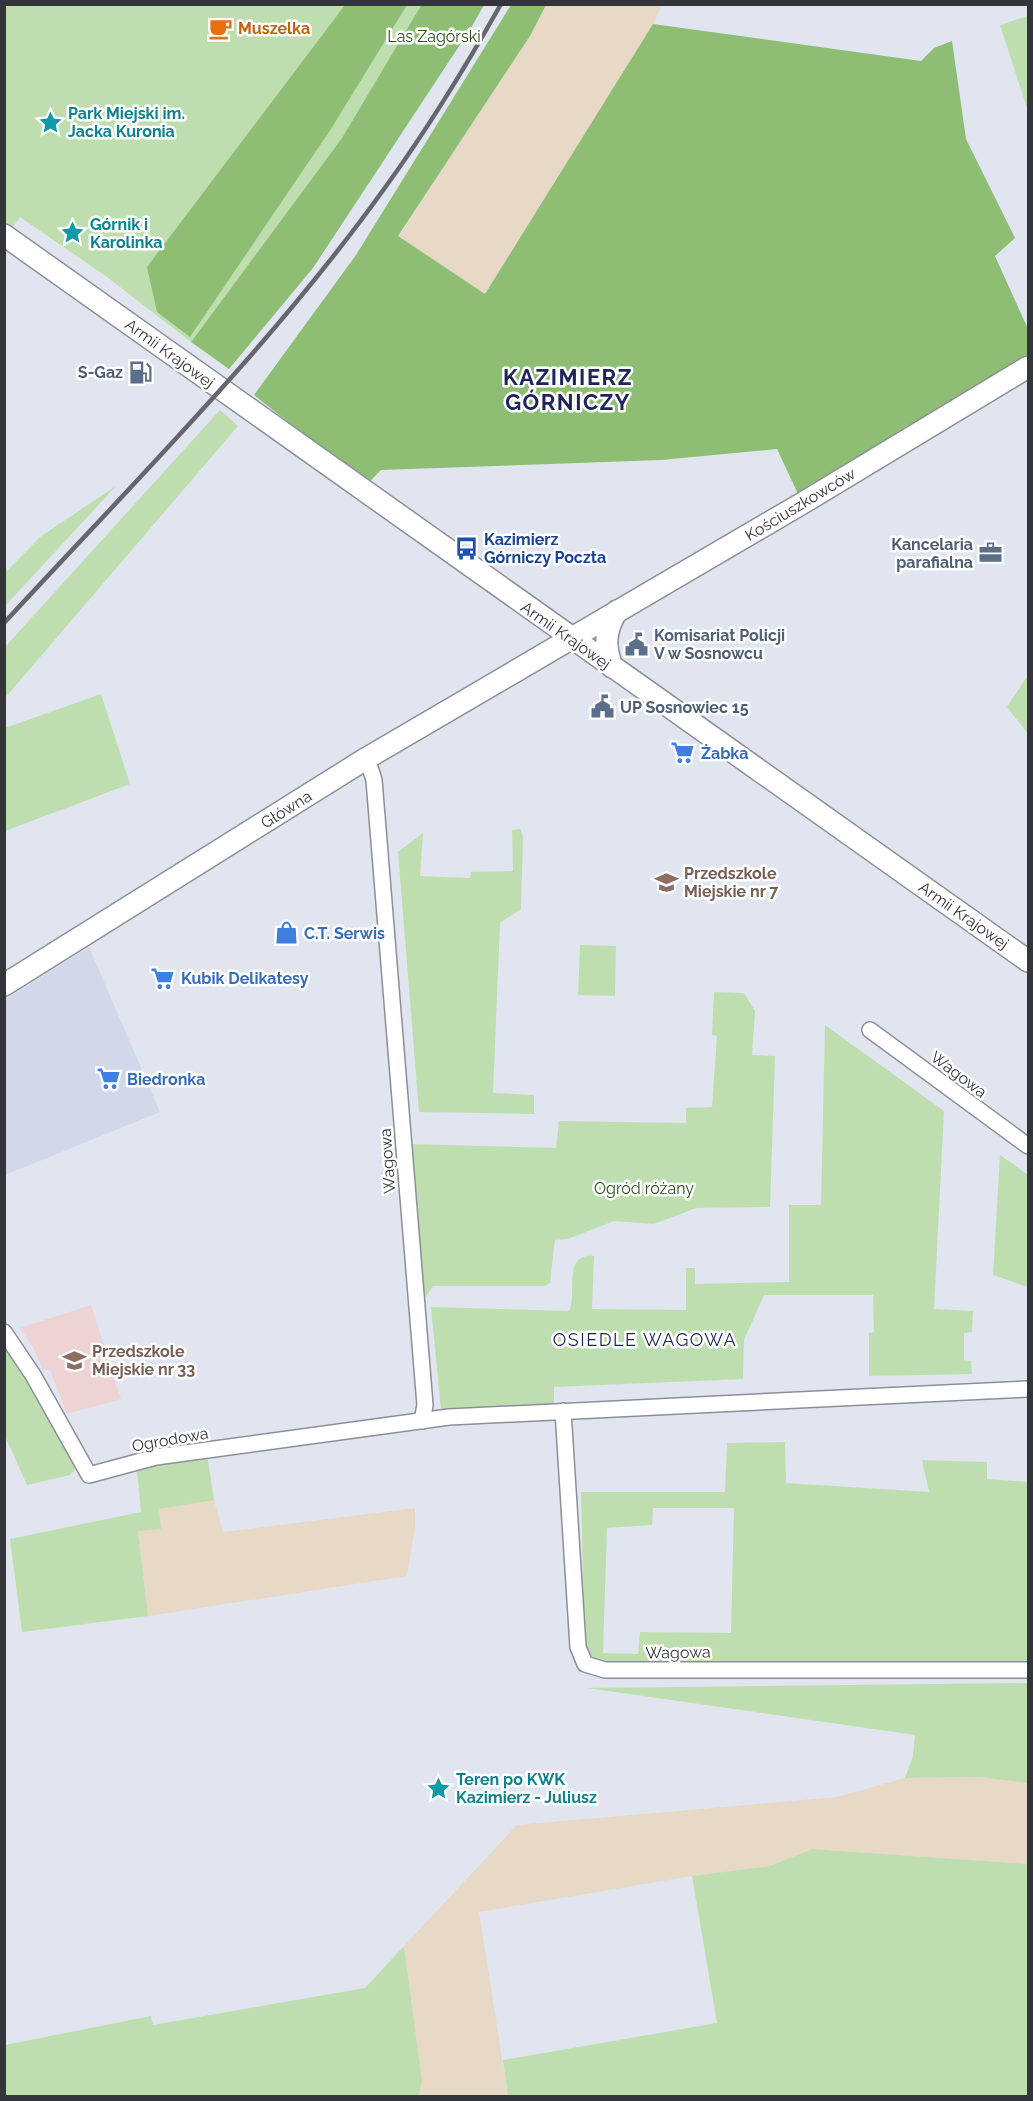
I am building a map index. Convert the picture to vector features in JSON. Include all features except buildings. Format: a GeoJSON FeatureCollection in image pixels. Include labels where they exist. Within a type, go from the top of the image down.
{"type":"FeatureCollection","features":[{"type":"Feature","properties":{"kind":"street","name":"Armii Krajowej"},"geometry":{"type":"LineString","coordinates":[[4,235],[1029,961]]}},
{"type":"Feature","properties":{"kind":"street","name":"Kościuszkowców"},"geometry":{"type":"LineString","coordinates":[[571,638],[801,504],[1029,367]]}},
{"type":"Feature","properties":{"kind":"street"},"geometry":{"type":"LineString","coordinates":[[612,667],[606,642],[610,622],[617,611]]}},
{"type":"Feature","properties":{"kind":"street","name":"Główna"},"geometry":{"type":"LineString","coordinates":[[4,985],[367,758],[571,638]]}},
{"type":"Feature","properties":{"kind":"street","name":"Wagowa"},"geometry":{"type":"LineString","coordinates":[[367,758],[374,780],[402,1116],[425,1405],[422,1421]]}},
{"type":"Feature","properties":{"kind":"street","name":"Wagowa"},"geometry":{"type":"LineString","coordinates":[[870,1030],[1029,1146]]}},
{"type":"Feature","properties":{"kind":"street","name":"Ogrodowa"},"geometry":{"type":"LineString","coordinates":[[4,1332],[33,1375],[90,1475],[156,1457],[422,1421]]}},
{"type":"Feature","properties":{"kind":"street"},"geometry":{"type":"LineString","coordinates":[[422,1421],[563,1411],[1029,1389]]}},
{"type":"Feature","properties":{"kind":"street","name":"Wagowa"},"geometry":{"type":"LineString","coordinates":[[563,1411],[578,1647],[585,1664],[594,1668],[615,1670],[1029,1670]]}},
{"type":"Feature","properties":{"kind":"shaded area"},"geometry":{"type":"Polygon","coordinates":[[[658,4],[661,8],[653,24],[485,294],[398,237],[530,36],[546,5],[658,4]]]}},
{"type":"Feature","properties":{"kind":"shaded area"},"geometry":{"type":"Polygon","coordinates":[[[89,947],[160,1112],[5,1175],[5,1000],[89,947]]]}},
{"type":"Feature","properties":{"kind":"shaded area","name":"Przedszkole Miejskie nr 33"},"geometry":{"type":"Polygon","coordinates":[[[91,1305],[121,1399],[67,1414],[50,1370],[43,1370],[34,1349],[20,1328],[91,1305]]]}},
{"type":"Feature","properties":{"kind":"shaded area"},"geometry":{"type":"Polygon","coordinates":[[[214,1500],[223,1532],[415,1508],[415,1527],[407,1576],[148,1616],[138,1530],[161,1529],[158,1509],[214,1500]]]}},
{"type":"Feature","properties":{"kind":"shaded area"},"geometry":{"type":"Polygon","coordinates":[[[981,1777],[1028,1782],[1028,1864],[812,1849],[770,1866],[692,1876],[479,1912],[508,2096],[419,2096],[422,2081],[404,1946],[517,1825],[837,1797],[905,1778],[981,1777]]]}},
{"type":"Feature","properties":{"kind":"green space","name":"Las Zagórski"},"geometry":{"type":"Polygon","coordinates":[[[422,4],[484,5],[313,268],[229,369],[191,342],[342,138],[422,4]]]}},
{"type":"Feature","properties":{"kind":"green space"},"geometry":{"type":"Polygon","coordinates":[[[4,5],[422,5],[342,138],[191,342],[107,277],[20,217],[13,227],[5,221],[4,5]]]}},
{"type":"Feature","properties":{"kind":"green space"},"geometry":{"type":"Polygon","coordinates":[[[345,5],[407,5],[331,129],[190,337],[157,312],[147,267],[345,5]]]}},
{"type":"Feature","properties":{"kind":"green space"},"geometry":{"type":"Polygon","coordinates":[[[511,5],[546,5],[530,36],[398,236],[485,294],[653,24],[921,61],[934,48],[952,41],[966,139],[1015,238],[995,256],[1028,329],[1028,363],[907,426],[799,496],[777,449],[661,460],[381,470],[367,484],[254,395],[356,255],[511,5]]]}},
{"type":"Feature","properties":{"kind":"green space"},"geometry":{"type":"Polygon","coordinates":[[[1028,16],[1028,111],[1000,25],[1028,16]]]}},
{"type":"Feature","properties":{"kind":"green space"},"geometry":{"type":"Polygon","coordinates":[[[220,410],[238,426],[5,698],[5,647],[220,410]]]}},
{"type":"Feature","properties":{"kind":"green space"},"geometry":{"type":"Polygon","coordinates":[[[116,486],[5,606],[5,573],[40,537],[116,486]]]}},
{"type":"Feature","properties":{"kind":"green space"},"geometry":{"type":"Polygon","coordinates":[[[1028,675],[1028,734],[1007,707],[1028,675]]]}},
{"type":"Feature","properties":{"kind":"green space"},"geometry":{"type":"Polygon","coordinates":[[[101,694],[130,784],[5,831],[5,728],[101,694]]]}},
{"type":"Feature","properties":{"kind":"green space"},"geometry":{"type":"Polygon","coordinates":[[[520,829],[523,837],[521,909],[500,923],[493,1093],[534,1095],[534,1114],[419,1112],[398,852],[423,833],[420,876],[470,878],[471,872],[513,871],[512,830],[520,829]]]}},
{"type":"Feature","properties":{"kind":"green space"},"geometry":{"type":"Polygon","coordinates":[[[580,945],[616,946],[615,996],[578,995],[580,945]]]}},
{"type":"Feature","properties":{"kind":"green space","name":"Ogród różany"},"geometry":{"type":"Polygon","coordinates":[[[714,992],[744,993],[755,1011],[752,1055],[775,1056],[770,1207],[696,1208],[654,1224],[614,1221],[568,1239],[555,1240],[550,1283],[545,1286],[433,1286],[425,1298],[411,1144],[556,1148],[559,1121],[686,1123],[686,1108],[712,1107],[717,1036],[712,1035],[714,992]]]}},
{"type":"Feature","properties":{"kind":"green space"},"geometry":{"type":"Polygon","coordinates":[[[825,1025],[944,1111],[934,1309],[973,1311],[972,1332],[964,1333],[964,1360],[971,1361],[972,1374],[869,1376],[869,1333],[874,1332],[873,1295],[764,1295],[744,1340],[743,1379],[554,1387],[554,1407],[441,1410],[431,1307],[569,1311],[572,1276],[577,1261],[584,1257],[594,1256],[592,1309],[686,1310],[686,1268],[695,1268],[695,1284],[789,1282],[789,1205],[821,1205],[825,1025]]]}},
{"type":"Feature","properties":{"kind":"green space"},"geometry":{"type":"Polygon","coordinates":[[[1000,1155],[1028,1175],[1028,1287],[993,1275],[1000,1155]]]}},
{"type":"Feature","properties":{"kind":"green space"},"geometry":{"type":"Polygon","coordinates":[[[4,1345],[28,1380],[78,1467],[70,1475],[27,1485],[5,1436],[4,1345]]]}},
{"type":"Feature","properties":{"kind":"green space"},"geometry":{"type":"Polygon","coordinates":[[[785,1442],[786,1483],[929,1492],[922,1460],[987,1462],[987,1479],[1028,1482],[1028,1664],[585,1662],[581,1492],[725,1492],[727,1443],[785,1442]],[[653,1508],[652,1525],[607,1528],[603,1653],[638,1654],[640,1632],[731,1633],[734,1508],[653,1508]]]}},
{"type":"Feature","properties":{"kind":"green space"},"geometry":{"type":"Polygon","coordinates":[[[207,1454],[214,1500],[159,1509],[161,1529],[138,1531],[148,1616],[22,1632],[10,1539],[141,1512],[137,1470],[207,1454]]]}},
{"type":"Feature","properties":{"kind":"green space"},"geometry":{"type":"Polygon","coordinates":[[[1028,1683],[1028,1783],[981,1777],[905,1778],[913,1756],[915,1735],[587,1688],[1028,1683]]]}},
{"type":"Feature","properties":{"kind":"green space"},"geometry":{"type":"Polygon","coordinates":[[[812,1849],[1028,1864],[1028,2096],[508,2096],[503,2060],[717,2023],[692,1876],[770,1866],[812,1849]]]}},
{"type":"Feature","properties":{"kind":"green space"},"geometry":{"type":"Polygon","coordinates":[[[404,1946],[422,2081],[419,2096],[5,2096],[5,2045],[151,2016],[153,2025],[365,1988],[404,1946]]]}},
{"type":"Feature","properties":{"kind":"railway"},"geometry":{"type":"LineString","coordinates":[[4,623],[201,412],[296,303],[341,247],[400,167],[501,4]]}},
{"type":"Feature","properties":{"kind":"place","name":"Muszelka"},"geometry":{"type":"Point","coordinates":[220,28]}},
{"type":"Feature","properties":{"kind":"place","name":"Park Miejski im. Jacka Kuronia"},"geometry":{"type":"Point","coordinates":[50,122]}},
{"type":"Feature","properties":{"kind":"place","name":"Górnik i Karolinka"},"geometry":{"type":"Point","coordinates":[72,233]}},
{"type":"Feature","properties":{"kind":"place","name":"S-Gaz"},"geometry":{"type":"Point","coordinates":[141,372]}},
{"type":"Feature","properties":{"kind":"place","name":"Kazimierz Górniczy Poczta"},"geometry":{"type":"Point","coordinates":[466,548]}},
{"type":"Feature","properties":{"kind":"place","name":"Kancelaria parafialna"},"geometry":{"type":"Point","coordinates":[991,553]}},
{"type":"Feature","properties":{"kind":"place","name":"Komisariat Policji V w Sosnowcu"},"geometry":{"type":"Point","coordinates":[636,644]}},
{"type":"Feature","properties":{"kind":"place","name":"UP Sosnowiec 15"},"geometry":{"type":"Point","coordinates":[602,707]}},
{"type":"Feature","properties":{"kind":"place","name":"Żabka"},"geometry":{"type":"Point","coordinates":[683,753]}},
{"type":"Feature","properties":{"kind":"place","name":"Przedszkole Miejskie nr 7"},"geometry":{"type":"Point","coordinates":[666,882]}},
{"type":"Feature","properties":{"kind":"place","name":"C.T. Serwis"},"geometry":{"type":"Point","coordinates":[286,933]}},
{"type":"Feature","properties":{"kind":"place","name":"Kubik Delikatesy"},"geometry":{"type":"Point","coordinates":[163,978]}},
{"type":"Feature","properties":{"kind":"place","name":"Biedronka"},"geometry":{"type":"Point","coordinates":[109,1079]}},
{"type":"Feature","properties":{"kind":"place","name":"Przedszkole Miejskie nr 33"},"geometry":{"type":"Point","coordinates":[74,1360]}},
{"type":"Feature","properties":{"kind":"place","name":"Teren po KWK Kazimierz - Juliusz"},"geometry":{"type":"Point","coordinates":[438,1788]}},
{"type":"Feature","properties":{"kind":"district","name":"KAZIMIERZ GÓRNICZY"},"geometry":{"type":"Point","coordinates":[568,390]}},
{"type":"Feature","properties":{"kind":"district","name":"OSIEDLE WAGOWA"},"geometry":{"type":"Point","coordinates":[645,1340]}}]}
